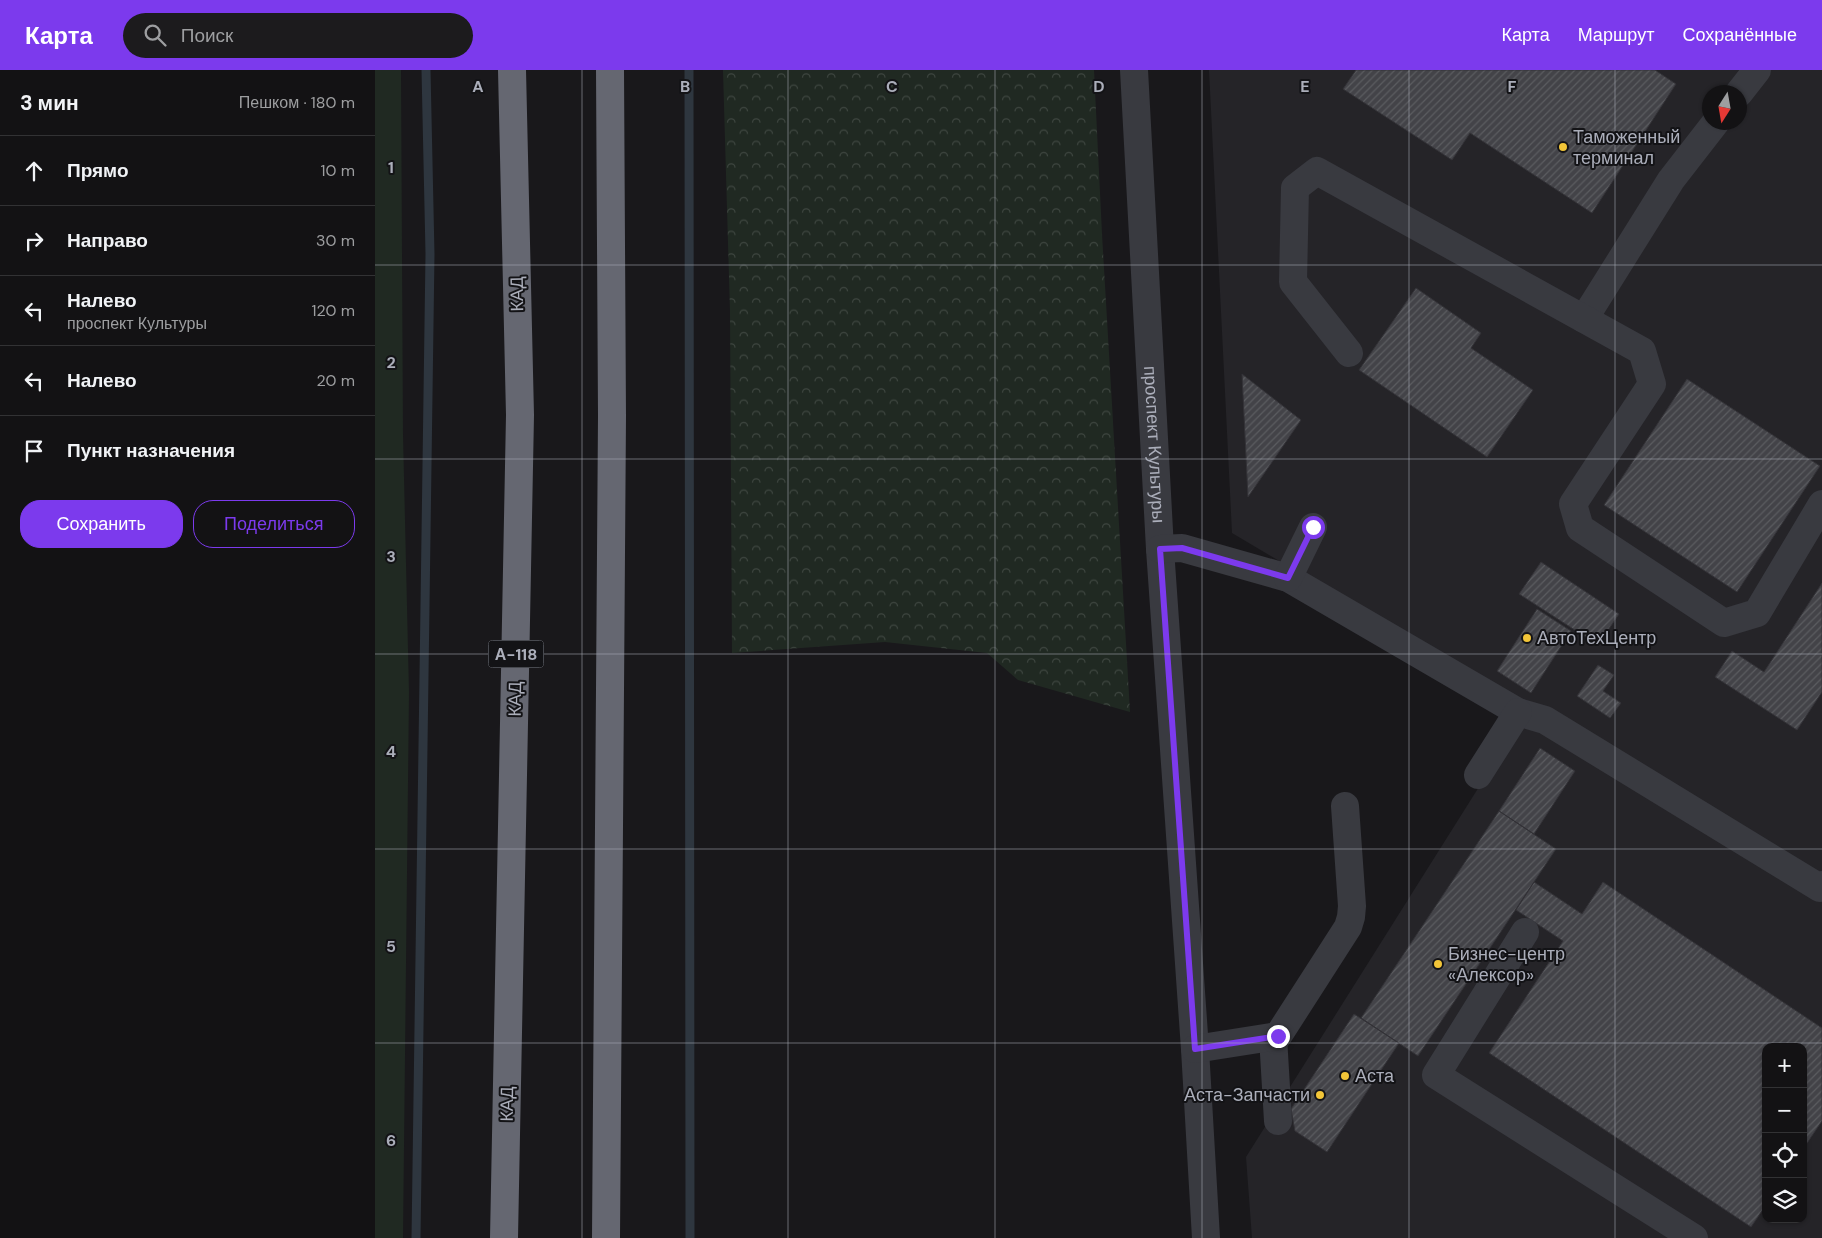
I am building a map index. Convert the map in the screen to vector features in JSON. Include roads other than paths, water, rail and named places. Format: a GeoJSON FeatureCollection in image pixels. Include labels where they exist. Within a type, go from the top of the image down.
{"type":"FeatureCollection","features":[{"type":"Feature","properties":{"kind":"highway","name":"КАД"},"geometry":{"type":"LineString","coordinates":[[504,1238],[520,415],[512,70]]}},
{"type":"Feature","properties":{"kind":"highway"},"geometry":{"type":"LineString","coordinates":[[606,1238],[612,426],[610,70]]}},
{"type":"Feature","properties":{"kind":"street","name":"проспект Культуры"},"geometry":{"type":"LineString","coordinates":[[1134,70],[1160,549],[1195,1049],[1206,1238]]}},
{"type":"Feature","properties":{"kind":"street"},"geometry":{"type":"LineString","coordinates":[[1745,85],[1757,70]]}},
{"type":"Feature","properties":{"kind":"street"},"geometry":{"type":"LineString","coordinates":[[1584,320],[1671,180],[1710,130]]}},
{"type":"Feature","properties":{"kind":"street"},"geometry":{"type":"LineString","coordinates":[[1349,353],[1293,282],[1295,188],[1317,171],[1642,352],[1652,384],[1573,504],[1580,528],[1724,623],[1757,613],[1822,504]]}},
{"type":"Feature","properties":{"kind":"street"},"geometry":{"type":"LineString","coordinates":[[1288,578],[1313,527]]}},
{"type":"Feature","properties":{"kind":"street"},"geometry":{"type":"LineString","coordinates":[[1160,549],[1182,548],[1288,578],[1518,712],[1545,720],[1821,888]]}},
{"type":"Feature","properties":{"kind":"street"},"geometry":{"type":"LineString","coordinates":[[1478,775],[1518,712]]}},
{"type":"Feature","properties":{"kind":"street"},"geometry":{"type":"LineString","coordinates":[[1195,1049],[1273,1037],[1281,1032],[1348,926],[1353,906],[1345,806]]}},
{"type":"Feature","properties":{"kind":"street"},"geometry":{"type":"LineString","coordinates":[[1525,932],[1437,1075],[1694,1238]]}},
{"type":"Feature","properties":{"kind":"street"},"geometry":{"type":"LineString","coordinates":[[1273,1037],[1278,1121]]}},
{"type":"Feature","properties":{"kind":"waterway"},"geometry":{"type":"LineString","coordinates":[[416,1238],[430,254],[426,70]]}},
{"type":"Feature","properties":{"kind":"waterway"},"geometry":{"type":"LineString","coordinates":[[689,70],[690,1238]]}},
{"type":"Feature","properties":{"kind":"place","name":"Таможенный терминал"},"geometry":{"type":"Point","coordinates":[1563,147]}},
{"type":"Feature","properties":{"kind":"place","name":"АвтоТехЦентр"},"geometry":{"type":"Point","coordinates":[1527,638]}},
{"type":"Feature","properties":{"kind":"place","name":"Бизнес-центр «Алексор»"},"geometry":{"type":"Point","coordinates":[1438,964]}},
{"type":"Feature","properties":{"kind":"place","name":"Аста"},"geometry":{"type":"Point","coordinates":[1345,1076]}},
{"type":"Feature","properties":{"kind":"place","name":"Аста-Запчасти"},"geometry":{"type":"Point","coordinates":[1320,1095]}}]}
